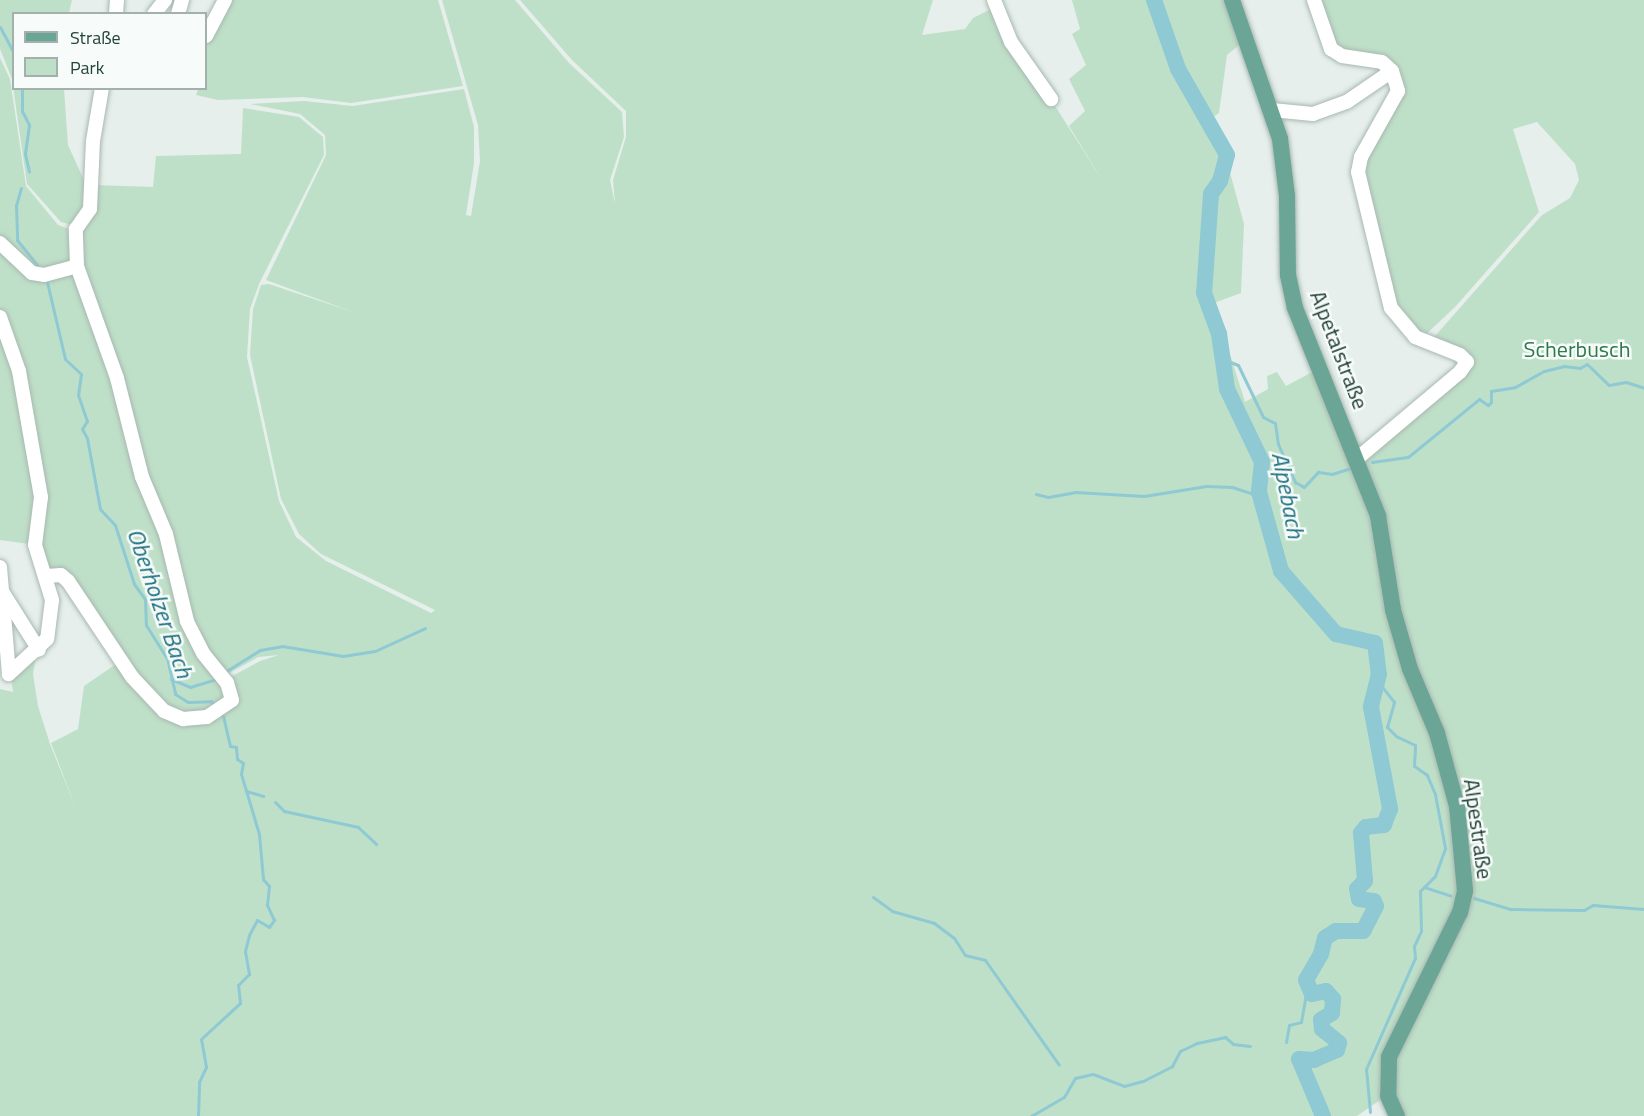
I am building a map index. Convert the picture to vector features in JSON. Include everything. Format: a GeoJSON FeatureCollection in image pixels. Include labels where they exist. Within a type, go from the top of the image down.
{"type":"FeatureCollection","features":[{"type":"Feature","properties":{"kind":"main road","name":"Alpetalstraße"},"geometry":{"type":"LineString","coordinates":[[1232,0],[1272,110],[1284,168],[1288,275],[1295,308],[1358,458],[1382,532],[1393,610]]}},
{"type":"Feature","properties":{"kind":"main road","name":"Alpestraße"},"geometry":{"type":"LineString","coordinates":[[1393,610],[1410,669],[1437,733],[1457,806],[1466,884],[1460,912],[1389,1057],[1388,1096],[1397,1116]]}},
{"type":"Feature","properties":{"kind":"street"},"geometry":{"type":"LineString","coordinates":[[156,12],[165,0]]}},
{"type":"Feature","properties":{"kind":"street"},"geometry":{"type":"LineString","coordinates":[[207,34],[225,0]]}},
{"type":"Feature","properties":{"kind":"street"},"geometry":{"type":"LineString","coordinates":[[994,0],[1011,42],[1051,99]]}},
{"type":"Feature","properties":{"kind":"street"},"geometry":{"type":"LineString","coordinates":[[1314,0],[1331,49],[1342,56],[1382,62],[1392,71],[1398,91],[1361,158],[1358,172],[1391,308],[1403,327],[1434,347],[1460,355],[1467,362],[1460,372],[1431,392],[1358,458]]}},
{"type":"Feature","properties":{"kind":"street"},"geometry":{"type":"LineString","coordinates":[[1272,110],[1314,114],[1348,101],[1392,71]]}},
{"type":"Feature","properties":{"kind":"street"},"geometry":{"type":"LineString","coordinates":[[50,575],[68,581],[132,677],[164,711],[183,719],[207,717],[232,700],[227,683],[203,653],[187,621],[166,534],[142,477],[117,378],[77,266],[76,229],[90,209],[93,141],[102,90]]}},
{"type":"Feature","properties":{"kind":"street"},"geometry":{"type":"LineString","coordinates":[[0,243],[32,273],[44,275],[77,266]]}},
{"type":"Feature","properties":{"kind":"street"},"geometry":{"type":"LineString","coordinates":[[0,317],[20,371],[41,496],[35,544],[50,575],[52,620],[47,639],[39,650],[9,674],[3,634],[3,593],[0,567]]}},
{"type":"Feature","properties":{"kind":"street"},"geometry":{"type":"LineString","coordinates":[[3,593],[39,650]]}},
{"type":"Feature","properties":{"kind":"green space"},"geometry":{"type":"Polygon","coordinates":[[[0,0],[72,0],[69,12],[12,12],[12,79],[0,49],[0,0]]]}},
{"type":"Feature","properties":{"kind":"green space"},"geometry":{"type":"Polygon","coordinates":[[[230,0],[438,0],[463,86],[351,103],[303,97],[218,100],[196,95],[198,90],[207,90],[207,39],[230,0]]]}},
{"type":"Feature","properties":{"kind":"green space"},"geometry":{"type":"Polygon","coordinates":[[[442,0],[515,0],[569,63],[622,112],[624,137],[610,180],[615,204],[613,180],[626,137],[626,111],[572,60],[520,0],[933,0],[922,35],[965,29],[973,18],[993,8],[1104,183],[1069,126],[1085,111],[1069,79],[1086,65],[1072,34],[1080,29],[1072,0],[1227,0],[1244,41],[1227,55],[1219,113],[1209,120],[1225,154],[1244,224],[1241,293],[1214,303],[1245,402],[1268,389],[1267,376],[1277,372],[1286,386],[1316,370],[1356,462],[1454,808],[1458,909],[1392,1038],[1386,1096],[1357,1116],[0,1116],[0,689],[13,692],[11,677],[36,655],[33,674],[38,706],[50,744],[75,806],[51,743],[78,729],[84,686],[119,662],[183,721],[234,702],[227,679],[260,661],[279,655],[258,657],[226,675],[196,637],[88,290],[77,230],[94,185],[153,187],[156,156],[241,154],[243,108],[299,117],[323,137],[324,155],[259,284],[250,309],[247,357],[279,501],[296,537],[326,561],[431,613],[435,610],[321,554],[299,534],[281,499],[250,355],[253,309],[261,285],[269,284],[353,312],[266,280],[326,155],[325,135],[300,114],[250,104],[304,101],[353,106],[464,89],[474,127],[474,163],[466,215],[471,216],[480,161],[478,125],[442,0]]]}},
{"type":"Feature","properties":{"kind":"green space","name":"Scherbusch"},"geometry":{"type":"Polygon","coordinates":[[[1318,0],[1644,0],[1644,1116],[1401,1116],[1388,1075],[1471,883],[1413,669],[1375,491],[1364,459],[1462,372],[1460,352],[1433,341],[1435,336],[1542,215],[1570,198],[1579,180],[1575,164],[1537,122],[1513,129],[1539,212],[1455,307],[1422,338],[1394,307],[1359,173],[1393,113],[1395,70],[1336,50],[1318,0]]]}},
{"type":"Feature","properties":{"kind":"green space"},"geometry":{"type":"Polygon","coordinates":[[[0,58],[10,79],[26,186],[58,225],[74,231],[74,265],[32,270],[0,239],[0,58]]]}},
{"type":"Feature","properties":{"kind":"green space"},"geometry":{"type":"Polygon","coordinates":[[[14,90],[64,90],[68,145],[88,189],[87,209],[76,226],[61,222],[27,184],[14,90]]]}},
{"type":"Feature","properties":{"kind":"green space"},"geometry":{"type":"Polygon","coordinates":[[[0,247],[31,275],[74,272],[165,534],[180,601],[230,699],[207,714],[184,717],[165,708],[136,677],[62,572],[45,566],[37,545],[0,540],[0,247]]]}},
{"type":"Feature","properties":{"kind":"waterway","name":"Alpebach"},"geometry":{"type":"LineString","coordinates":[[1154,0],[1178,69],[1227,155],[1220,181],[1211,194],[1204,293],[1219,334],[1227,389],[1262,462],[1259,492],[1281,571],[1336,634],[1375,643],[1379,674],[1371,707],[1390,809],[1384,825],[1366,827],[1361,833],[1365,881],[1357,889],[1359,899],[1374,901],[1376,906],[1363,931],[1336,931],[1325,938],[1321,954],[1306,980],[1312,994],[1326,991],[1333,999],[1332,1013],[1321,1020],[1322,1029],[1339,1043],[1337,1050],[1314,1060],[1299,1059],[1323,1116]]}},
{"type":"Feature","properties":{"kind":"waterway","name":"Oberholzer Bach"},"geometry":{"type":"LineString","coordinates":[[0,27],[12,49]]}},
{"type":"Feature","properties":{"kind":"waterway","name":"Oberholzer Bach"},"geometry":{"type":"LineString","coordinates":[[22,90],[22,111],[29,125],[25,154],[29,172]]}},
{"type":"Feature","properties":{"kind":"waterway","name":"Oberholzer Bach"},"geometry":{"type":"LineString","coordinates":[[21,188],[16,205],[17,240],[37,265]]}},
{"type":"Feature","properties":{"kind":"waterway","name":"Oberholzer Bach"},"geometry":{"type":"LineString","coordinates":[[47,282],[65,359],[81,374],[78,395],[87,421],[82,429],[87,438],[100,509],[115,525],[134,584],[145,599],[146,625],[167,658],[175,694],[188,702],[211,701],[215,706]]}},
{"type":"Feature","properties":{"kind":"waterway"},"geometry":{"type":"LineString","coordinates":[[1223,359],[1238,365],[1263,417],[1275,423],[1278,444],[1295,482],[1304,487],[1318,472],[1332,474],[1353,467]]}},
{"type":"Feature","properties":{"kind":"waterway"},"geometry":{"type":"LineString","coordinates":[[1372,462],[1408,457],[1479,399],[1488,405],[1491,402],[1491,391],[1515,387],[1544,371],[1564,366],[1580,368],[1587,364],[1609,385],[1626,382],[1644,388]]}},
{"type":"Feature","properties":{"kind":"waterway"},"geometry":{"type":"LineString","coordinates":[[1036,494],[1048,497],[1075,492],[1144,496],[1206,486],[1232,487],[1254,494],[1259,492]]}},
{"type":"Feature","properties":{"kind":"waterway"},"geometry":{"type":"LineString","coordinates":[[228,670],[260,650],[282,646],[343,656],[375,651],[425,628]]}},
{"type":"Feature","properties":{"kind":"waterway"},"geometry":{"type":"LineString","coordinates":[[171,679],[190,687],[217,679]]}},
{"type":"Feature","properties":{"kind":"waterway"},"geometry":{"type":"LineString","coordinates":[[1370,1112],[1366,1069],[1415,958],[1414,946],[1421,931],[1420,891],[1435,876],[1445,848],[1435,794],[1427,775],[1414,766],[1415,745],[1396,736],[1387,727],[1394,702],[1377,680]]}},
{"type":"Feature","properties":{"kind":"waterway","name":"Oberholzer Bach"},"geometry":{"type":"LineString","coordinates":[[198,1116],[199,1082],[206,1067],[201,1039],[240,1003],[238,985],[249,974],[245,951],[249,935],[257,920],[269,927],[274,920],[267,905],[269,886],[263,879],[259,834],[241,774],[243,763],[237,759],[236,747],[230,746],[223,716]]}},
{"type":"Feature","properties":{"kind":"waterway"},"geometry":{"type":"LineString","coordinates":[[246,791],[263,796]]}},
{"type":"Feature","properties":{"kind":"waterway"},"geometry":{"type":"LineString","coordinates":[[275,802],[284,811],[358,827],[376,844]]}},
{"type":"Feature","properties":{"kind":"waterway"},"geometry":{"type":"LineString","coordinates":[[1424,887],[1451,896]]}},
{"type":"Feature","properties":{"kind":"waterway"},"geometry":{"type":"LineString","coordinates":[[873,897],[892,911],[934,923],[954,938],[965,955],[985,960],[1059,1065]]}},
{"type":"Feature","properties":{"kind":"waterway"},"geometry":{"type":"LineString","coordinates":[[1474,898],[1511,909],[1584,910],[1593,905],[1644,909]]}},
{"type":"Feature","properties":{"kind":"waterway"},"geometry":{"type":"LineString","coordinates":[[1286,1042],[1289,1025],[1301,1022],[1307,989]]}},
{"type":"Feature","properties":{"kind":"waterway"},"geometry":{"type":"LineString","coordinates":[[1031,1116],[1064,1097],[1075,1078],[1093,1074],[1124,1086],[1143,1081],[1172,1066],[1180,1051],[1197,1043],[1225,1037],[1233,1044],[1250,1046]]}}]}
